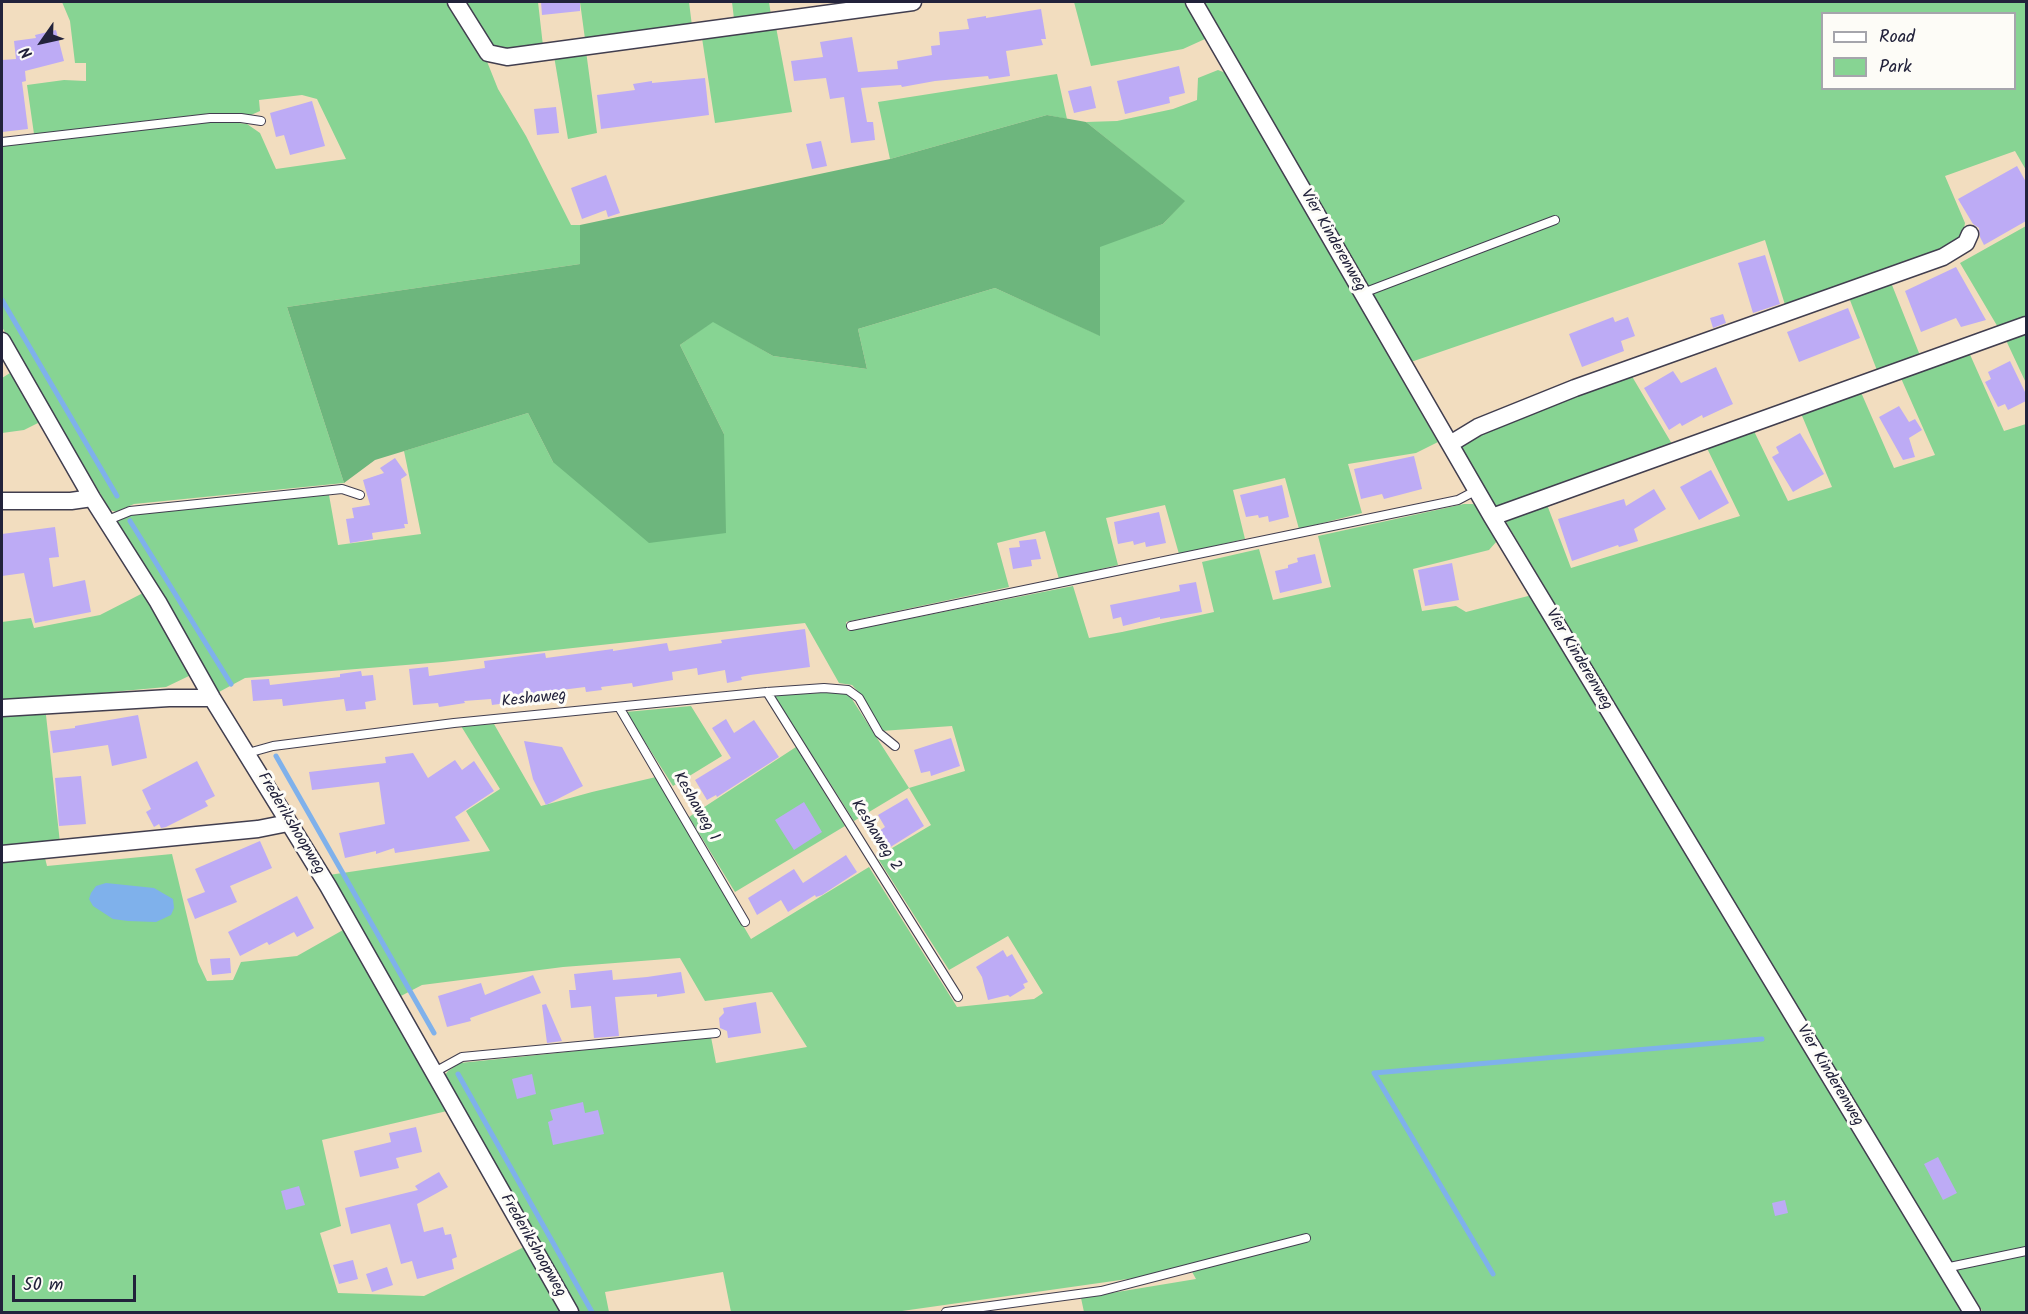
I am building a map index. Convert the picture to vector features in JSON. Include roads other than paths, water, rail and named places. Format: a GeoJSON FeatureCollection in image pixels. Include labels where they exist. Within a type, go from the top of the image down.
{"type":"FeatureCollection","features":[{"type":"Feature","properties":{"kind":"street"},"geometry":{"type":"LineString","coordinates":[[456,2],[488,53],[507,57],[913,2]]}},
{"type":"Feature","properties":{"kind":"street","name":"Vier Kinderenweg"},"geometry":{"type":"LineString","coordinates":[[1194,2],[1492,517],[1972,1312]]}},
{"type":"Feature","properties":{"kind":"street"},"geometry":{"type":"LineString","coordinates":[[1450,444],[1478,427],[1575,388],[1943,257],[1966,243],[1970,234]]}},
{"type":"Feature","properties":{"kind":"street"},"geometry":{"type":"LineString","coordinates":[[1492,517],[2026,325]]}},
{"type":"Feature","properties":{"kind":"street","name":"Frederikshoopweg"},"geometry":{"type":"LineString","coordinates":[[2,341],[92,498],[108,520],[288,823],[328,886],[570,1312]]}},
{"type":"Feature","properties":{"kind":"street"},"geometry":{"type":"LineString","coordinates":[[2,501],[71,501],[92,498]]}},
{"type":"Feature","properties":{"kind":"street"},"geometry":{"type":"LineString","coordinates":[[2,708],[169,698],[213,698]]}},
{"type":"Feature","properties":{"kind":"street"},"geometry":{"type":"LineString","coordinates":[[2,854],[258,830],[288,823]]}},
{"type":"Feature","properties":{"kind":"lane"},"geometry":{"type":"LineString","coordinates":[[2,142],[210,118],[241,118],[261,121]]}},
{"type":"Feature","properties":{"kind":"lane"},"geometry":{"type":"LineString","coordinates":[[1363,293],[1555,220]]}},
{"type":"Feature","properties":{"kind":"lane"},"geometry":{"type":"LineString","coordinates":[[108,520],[130,511],[342,489],[360,495]]}},
{"type":"Feature","properties":{"kind":"lane"},"geometry":{"type":"LineString","coordinates":[[851,626],[1458,500],[1477,490]]}},
{"type":"Feature","properties":{"kind":"lane","name":"Keshaweg"},"geometry":{"type":"LineString","coordinates":[[248,753],[273,747],[443,724],[824,688],[848,690],[859,698],[879,734],[895,746]]}},
{"type":"Feature","properties":{"kind":"lane","name":"Keshaweg 2"},"geometry":{"type":"LineString","coordinates":[[766,692],[958,997]]}},
{"type":"Feature","properties":{"kind":"lane","name":"Keshaweg 1"},"geometry":{"type":"LineString","coordinates":[[620,707],[745,922]]}},
{"type":"Feature","properties":{"kind":"lane"},"geometry":{"type":"LineString","coordinates":[[433,1073],[462,1057],[716,1033]]}},
{"type":"Feature","properties":{"kind":"lane"},"geometry":{"type":"LineString","coordinates":[[946,1312],[1101,1291],[1306,1239]]}},
{"type":"Feature","properties":{"kind":"lane"},"geometry":{"type":"LineString","coordinates":[[1945,1268],[2026,1251]]}},
{"type":"Feature","properties":{"kind":"water"},"geometry":{"type":"Polygon","coordinates":[[[106,883],[154,888],[173,899],[174,908],[171,915],[156,922],[113,919],[93,906],[89,899],[96,886],[106,883]]]}},
{"type":"Feature","properties":{"kind":"waterway"},"geometry":{"type":"LineString","coordinates":[[2,300],[117,496]]}},
{"type":"Feature","properties":{"kind":"waterway"},"geometry":{"type":"LineString","coordinates":[[130,521],[231,684]]}},
{"type":"Feature","properties":{"kind":"waterway"},"geometry":{"type":"LineString","coordinates":[[276,756],[434,1033]]}},
{"type":"Feature","properties":{"kind":"waterway"},"geometry":{"type":"LineString","coordinates":[[1493,1274],[1374,1073],[1762,1039]]}},
{"type":"Feature","properties":{"kind":"waterway"},"geometry":{"type":"LineString","coordinates":[[458,1074],[592,1312]]}}]}
